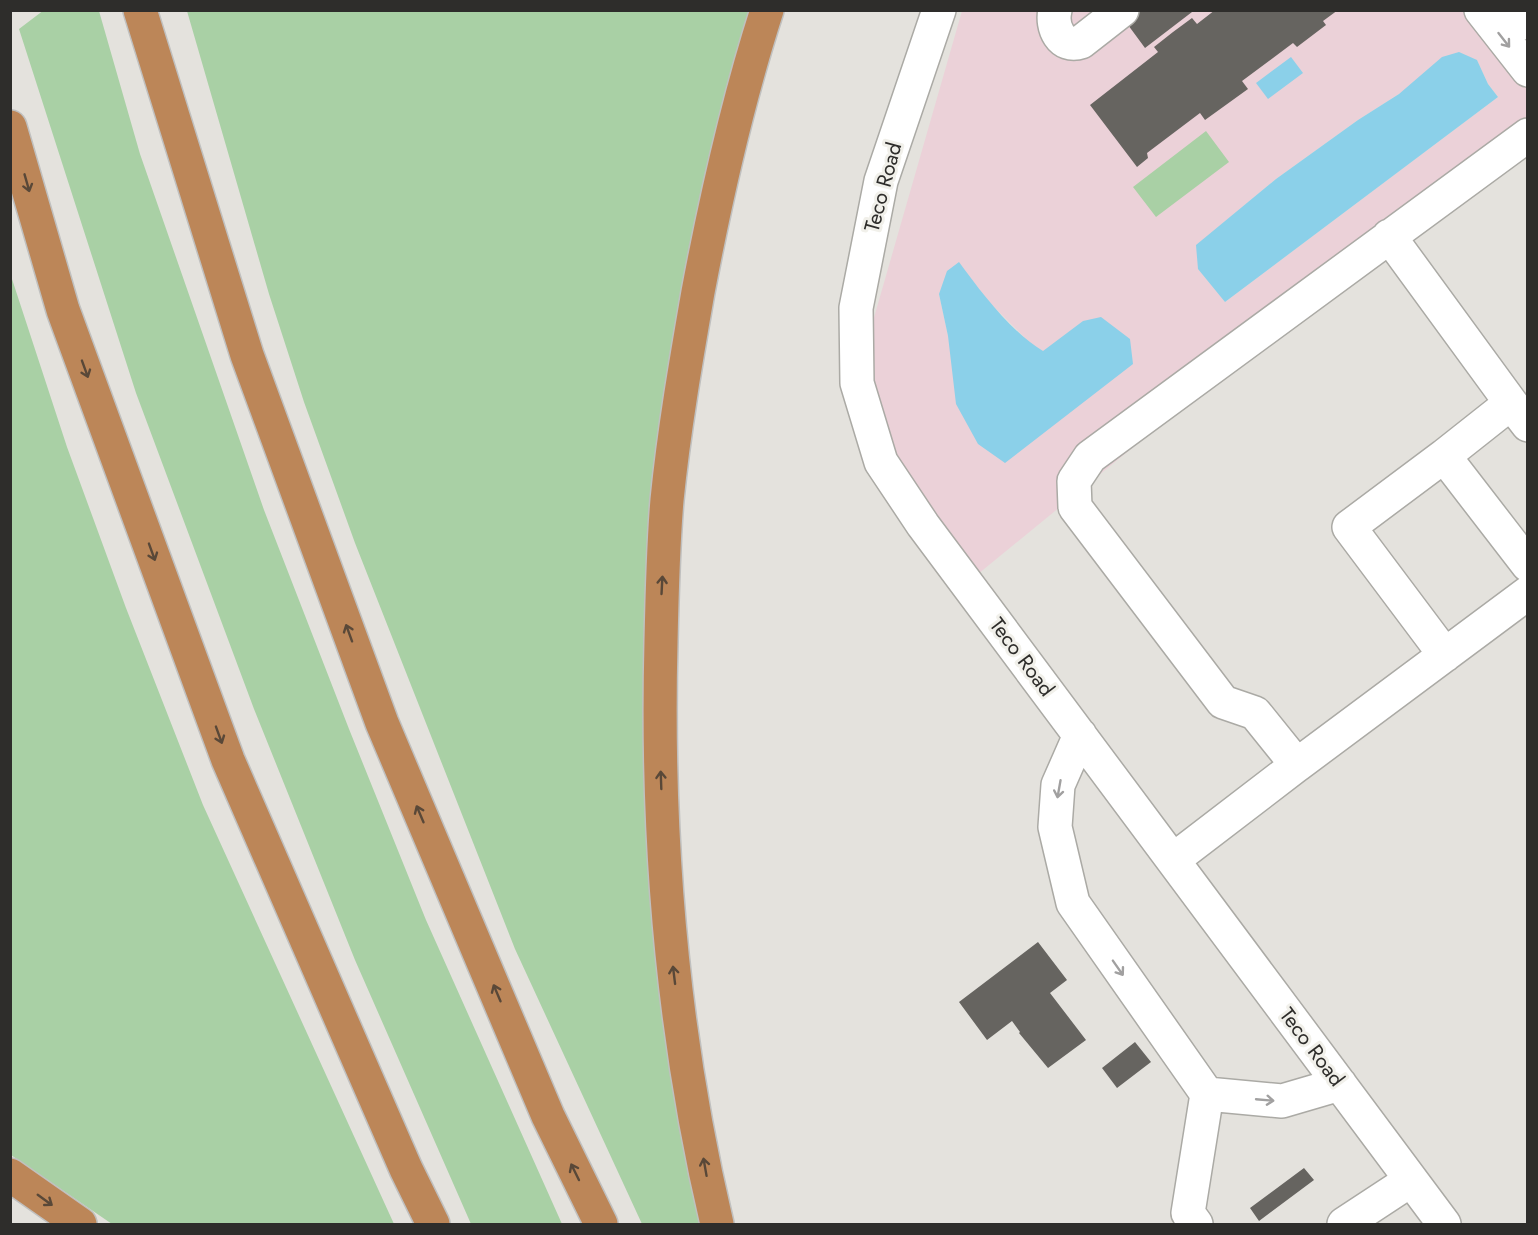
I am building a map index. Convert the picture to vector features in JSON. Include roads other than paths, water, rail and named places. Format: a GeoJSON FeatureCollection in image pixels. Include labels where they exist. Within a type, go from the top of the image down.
{"type":"FeatureCollection","features":[{"type":"Feature","properties":{"kind":"highway"},"geometry":{"type":"LineString","coordinates":[[140,10],[247,355],[381,723],[549,1116],[601,1224]]}},
{"type":"Feature","properties":{"kind":"highway"},"geometry":{"type":"LineString","coordinates":[[717,1224],[709,1191],[683,1039],[670,942],[659,721],[662,601],[667,502],[678,404],[720,176],[767,10]]}},
{"type":"Feature","properties":{"kind":"highway"},"geometry":{"type":"LineString","coordinates":[[10,127],[63,310],[228,760],[406,1169],[433,1224]]}},
{"type":"Feature","properties":{"kind":"highway"},"geometry":{"type":"LineString","coordinates":[[10,1175],[80,1224]]}},
{"type":"Feature","properties":{"kind":"street","name":"Teco Road"},"geometry":{"type":"LineString","coordinates":[[939,10],[881,181],[856,308],[857,383],[881,462],[923,525],[1444,1224]]}},
{"type":"Feature","properties":{"kind":"street"},"geometry":{"type":"LineString","coordinates":[[1055,10],[1053,21],[1055,29],[1068,43],[1074,44],[1081,42],[1122,10]]}},
{"type":"Feature","properties":{"kind":"street"},"geometry":{"type":"LineString","coordinates":[[1481,10],[1527,70]]}},
{"type":"Feature","properties":{"kind":"street"},"geometry":{"type":"LineString","coordinates":[[1518,10],[1527,23]]}},
{"type":"Feature","properties":{"kind":"street"},"geometry":{"type":"LineString","coordinates":[[1297,765],[1255,713],[1223,702],[1075,507],[1074,482],[1090,457],[1527,135]]}},
{"type":"Feature","properties":{"kind":"street"},"geometry":{"type":"LineString","coordinates":[[1389,237],[1519,414],[1444,456],[1349,527],[1445,654]]}},
{"type":"Feature","properties":{"kind":"street"},"geometry":{"type":"LineString","coordinates":[[1444,456],[1527,565]]}},
{"type":"Feature","properties":{"kind":"street"},"geometry":{"type":"LineString","coordinates":[[1173,860],[1527,593]]}},
{"type":"Feature","properties":{"kind":"street"},"geometry":{"type":"LineString","coordinates":[[1080,735],[1058,784],[1055,826],[1073,903],[1207,1094],[1188,1213],[1196,1224]]}},
{"type":"Feature","properties":{"kind":"street"},"geometry":{"type":"LineString","coordinates":[[1207,1094],[1282,1101],[1340,1084]]}},
{"type":"Feature","properties":{"kind":"street"},"geometry":{"type":"LineString","coordinates":[[1344,1224],[1411,1180]]}},
{"type":"Feature","properties":{"kind":"water"},"geometry":{"type":"Polygon","coordinates":[[[1459,52],[1477,60],[1488,84],[1498,97],[1225,302],[1198,269],[1196,245],[1276,179],[1358,120],[1399,94],[1442,57],[1459,52]]]}},
{"type":"Feature","properties":{"kind":"water"},"geometry":{"type":"Polygon","coordinates":[[[1291,57],[1303,73],[1268,99],[1256,83],[1291,57]]]}},
{"type":"Feature","properties":{"kind":"water"},"geometry":{"type":"Polygon","coordinates":[[[959,262],[1008,322],[1043,351],[1083,321],[1101,317],[1130,339],[1133,364],[1005,463],[978,444],[956,404],[948,336],[939,294],[947,271],[959,262]]]}}]}
